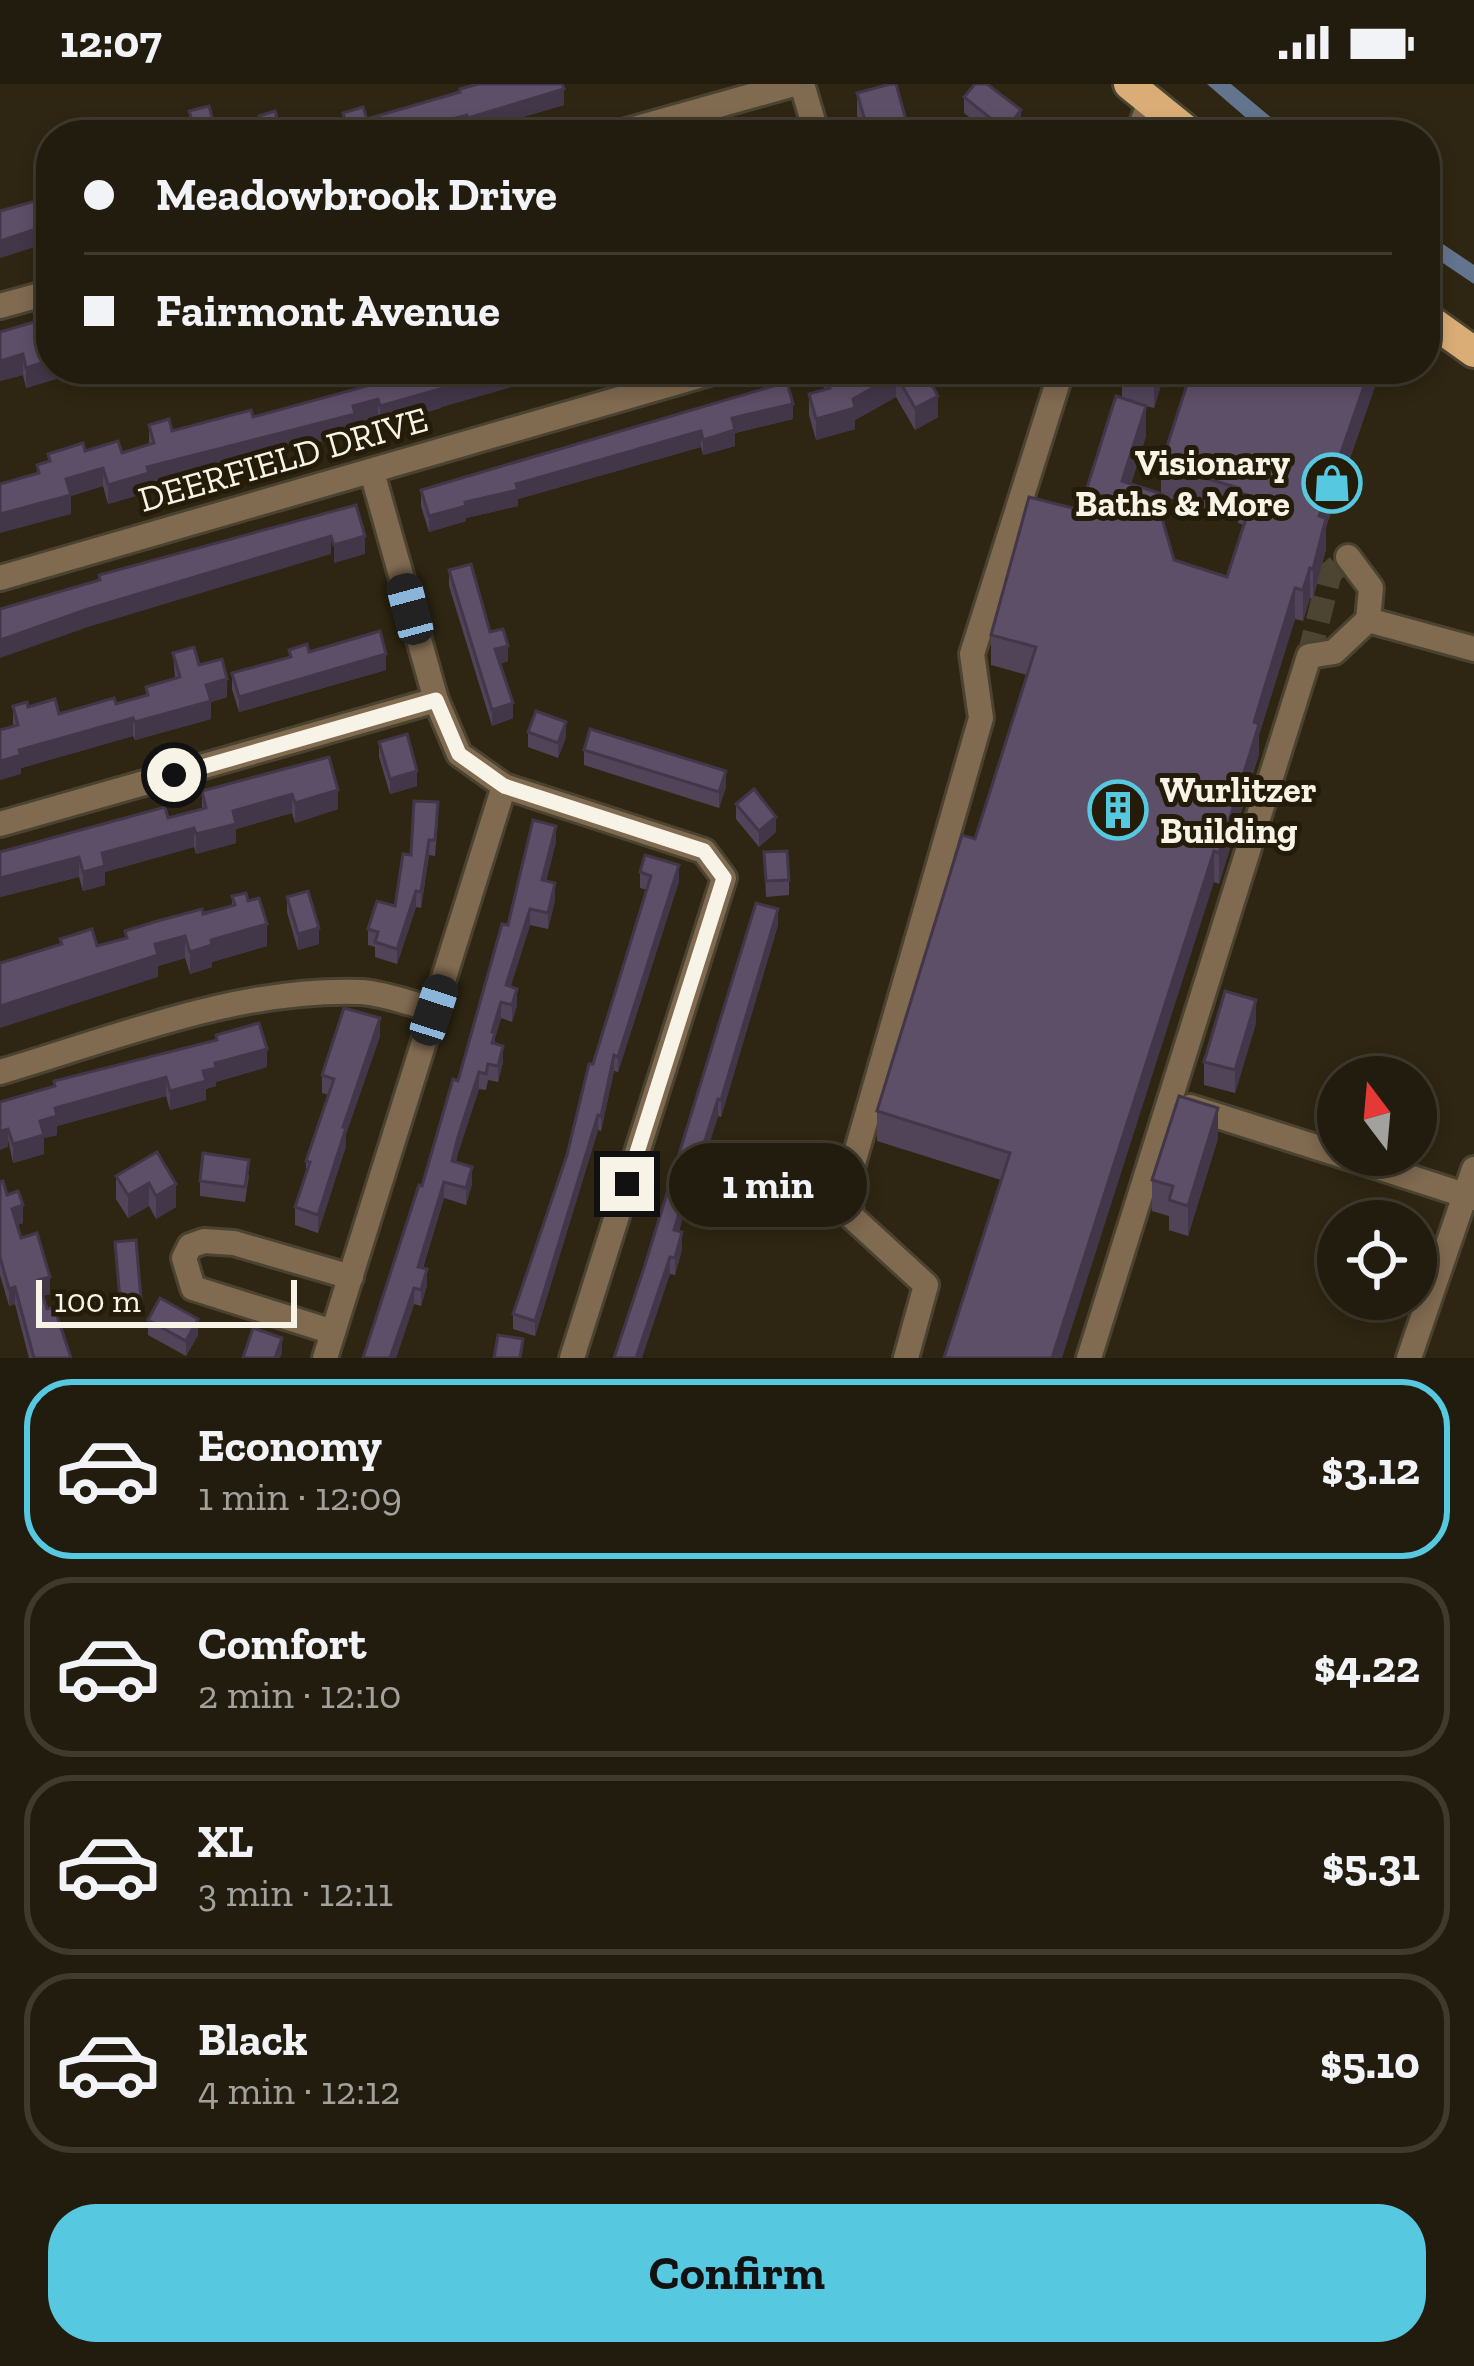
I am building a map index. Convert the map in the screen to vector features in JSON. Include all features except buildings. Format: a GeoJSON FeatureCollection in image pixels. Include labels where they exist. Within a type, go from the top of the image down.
{"type":"FeatureCollection","features":[{"type":"Feature","properties":{"kind":"main road"},"geometry":{"type":"LineString","coordinates":[[1139,92],[1174,120]]}},
{"type":"Feature","properties":{"kind":"main road"},"geometry":{"type":"LineString","coordinates":[[1440,328],[1474,352]]}},
{"type":"Feature","properties":{"kind":"street"},"geometry":{"type":"LineString","coordinates":[[667,120],[798,84],[811,120]]}},
{"type":"Feature","properties":{"kind":"street"},"geometry":{"type":"LineString","coordinates":[[0,306],[36,296]]}},
{"type":"Feature","properties":{"kind":"street","name":"DEERFIELD DRIVE"},"geometry":{"type":"LineString","coordinates":[[0,578],[672,384]]}},
{"type":"Feature","properties":{"kind":"street"},"geometry":{"type":"LineString","coordinates":[[907,1358],[926,1285],[852,1217],[846,1188],[981,718],[972,654],[1057,384]]}},
{"type":"Feature","properties":{"kind":"street"},"geometry":{"type":"LineString","coordinates":[[372,472],[436,700],[459,754],[504,786],[704,851],[724,878],[572,1358]]}},
{"type":"Feature","properties":{"kind":"street"},"geometry":{"type":"LineString","coordinates":[[1089,1358],[1309,656],[1334,652],[1368,620],[1371,588],[1348,557]]}},
{"type":"Feature","properties":{"kind":"street"},"geometry":{"type":"LineString","coordinates":[[1368,620],[1474,650]]}},
{"type":"Feature","properties":{"kind":"street"},"geometry":{"type":"LineString","coordinates":[[0,824],[436,700]]}},
{"type":"Feature","properties":{"kind":"street"},"geometry":{"type":"LineString","coordinates":[[325,1358],[504,786]]}},
{"type":"Feature","properties":{"kind":"street"},"geometry":{"type":"LineString","coordinates":[[0,1072],[202,1012],[281,995],[366,992],[434,1010]]}},
{"type":"Feature","properties":{"kind":"street"},"geometry":{"type":"LineString","coordinates":[[1171,1100],[1317,1148]]}},
{"type":"Feature","properties":{"kind":"street"},"geometry":{"type":"LineString","coordinates":[[1409,1358],[1474,1168]]}},
{"type":"Feature","properties":{"kind":"street"},"geometry":{"type":"LineString","coordinates":[[1405,1176],[1468,1196]]}},
{"type":"Feature","properties":{"kind":"street"},"geometry":{"type":"LineString","coordinates":[[333,1332],[194,1288],[184,1258],[190,1246],[218,1241],[351,1277]]}},
{"type":"Feature","properties":{"kind":"water"},"geometry":{"type":"Polygon","coordinates":[[[1207,84],[1231,84],[1274,120],[1249,120],[1207,84]]]}},
{"type":"Feature","properties":{"kind":"water"},"geometry":{"type":"Polygon","coordinates":[[[1440,242],[1474,265],[1474,284],[1440,261],[1440,242]]]}},
{"type":"Feature","properties":{"kind":"tunnel"},"geometry":{"type":"LineString","coordinates":[[1309,656],[1330,573],[1348,557]]}},
{"type":"Feature","properties":{"kind":"place","name":"Visionary Baths & More"},"geometry":{"type":"Point","coordinates":[1332,483]}},
{"type":"Feature","properties":{"kind":"place","name":"Wurlitzer Building"},"geometry":{"type":"Point","coordinates":[1118,810]}},
{"type":"Feature","properties":{"kind":"route"},"geometry":{"type":"LineString","coordinates":[[174,775],[436,700],[459,754],[504,786],[704,851],[724,878],[627,1184]]}}]}
